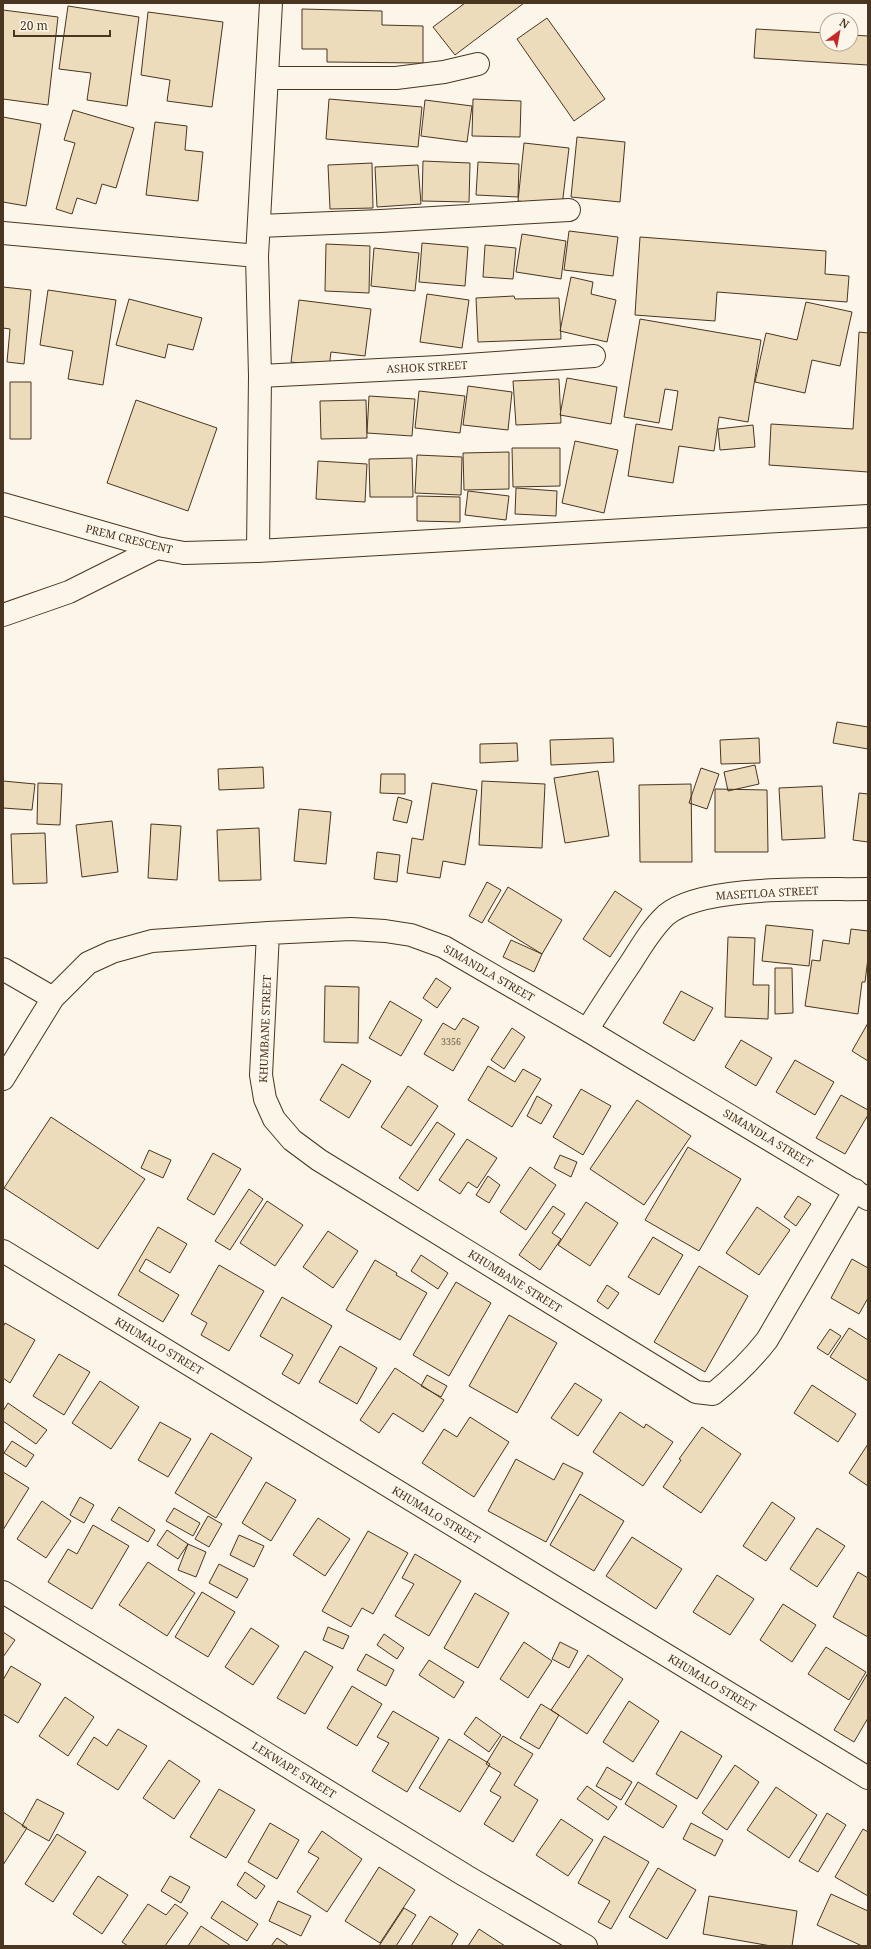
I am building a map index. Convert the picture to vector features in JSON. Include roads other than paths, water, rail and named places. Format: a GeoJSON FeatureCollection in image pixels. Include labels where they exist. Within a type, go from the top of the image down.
{"type":"FeatureCollection","features":[{"type":"Feature","properties":{"kind":"street"},"geometry":{"type":"LineString","coordinates":[[258,551],[260,376],[257,256],[271,3]]}},
{"type":"Feature","properties":{"kind":"street"},"geometry":{"type":"LineString","coordinates":[[267,78],[396,78],[444,72],[478,64]]}},
{"type":"Feature","properties":{"kind":"street"},"geometry":{"type":"LineString","coordinates":[[259,226],[381,221],[569,210]]}},
{"type":"Feature","properties":{"kind":"street"},"geometry":{"type":"LineString","coordinates":[[3,233],[257,256]]}},
{"type":"Feature","properties":{"kind":"street","name":"ASHOK STREET"},"geometry":{"type":"LineString","coordinates":[[260,376],[439,367],[594,356]]}},
{"type":"Feature","properties":{"kind":"street","name":"PREM CRESCENT"},"geometry":{"type":"LineString","coordinates":[[3,504],[157,548],[184,553],[258,551],[868,516]]}},
{"type":"Feature","properties":{"kind":"street"},"geometry":{"type":"LineString","coordinates":[[3,615],[69,592],[157,548]]}},
{"type":"Feature","properties":{"kind":"street","name":"MASETLOA STREET"},"geometry":{"type":"LineString","coordinates":[[587,1030],[650,932],[667,915],[686,905],[715,895],[770,891],[868,889]]}},
{"type":"Feature","properties":{"kind":"street","name":"SIMANDLA STREET"},"geometry":{"type":"LineString","coordinates":[[3,1079],[52,998],[88,963],[112,952],[152,941],[351,929],[385,931],[411,935],[444,946],[862,1194]]}},
{"type":"Feature","properties":{"kind":"street","name":"KHUMBANE STREET"},"geometry":{"type":"LineString","coordinates":[[268,933],[261,1075],[265,1099],[274,1119],[292,1140],[319,1160],[696,1392],[713,1394],[742,1370],[753,1358],[767,1340],[862,1194]]}},
{"type":"Feature","properties":{"kind":"street"},"geometry":{"type":"LineString","coordinates":[[3,969],[52,998]]}},
{"type":"Feature","properties":{"kind":"street","name":"KHUMALO STREET"},"geometry":{"type":"LineString","coordinates":[[3,1251],[868,1778]]}},
{"type":"Feature","properties":{"kind":"street","name":"LEKWAPE STREET"},"geometry":{"type":"LineString","coordinates":[[3,1592],[466,1876],[586,1946]]}}]}
